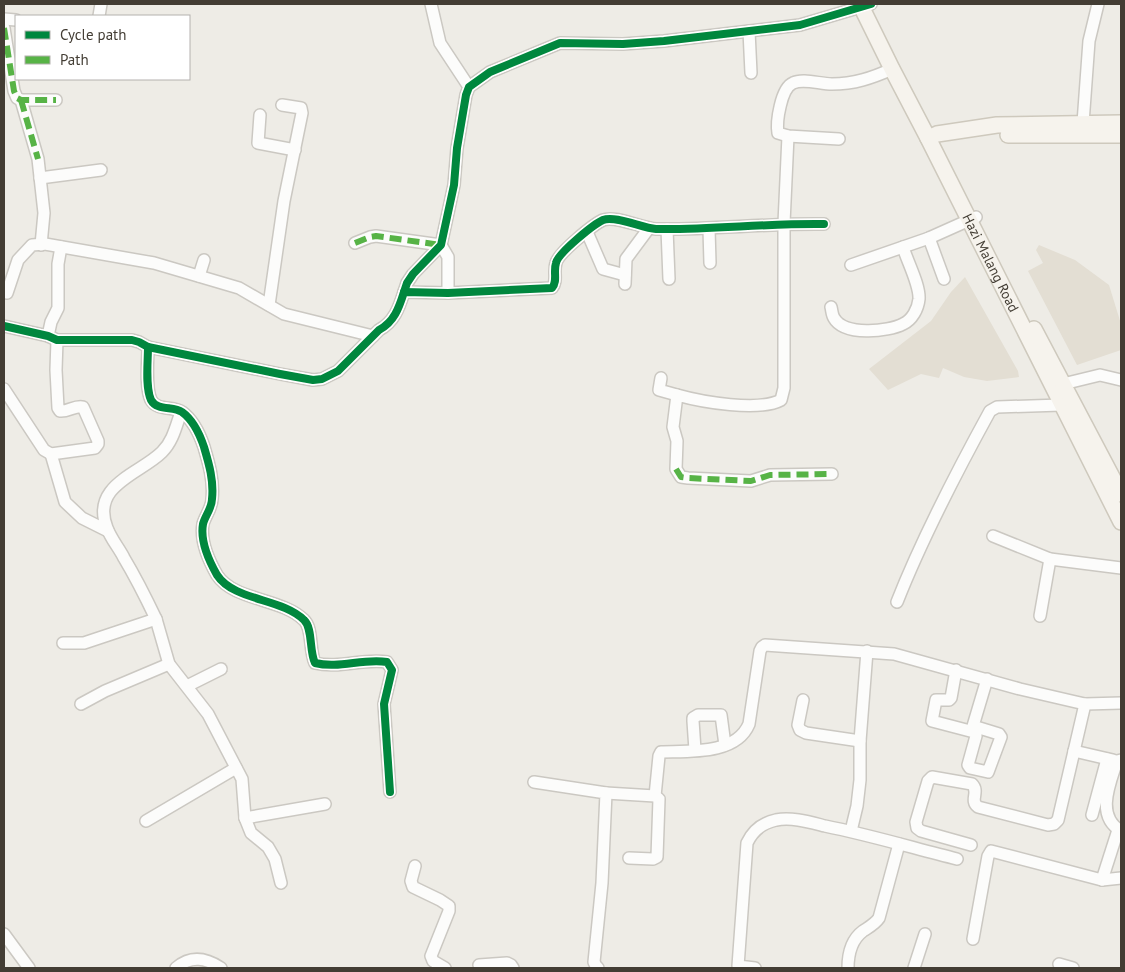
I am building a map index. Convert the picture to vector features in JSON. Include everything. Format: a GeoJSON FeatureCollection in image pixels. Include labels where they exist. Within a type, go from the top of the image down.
{"type":"FeatureCollection","features":[{"type":"Feature","properties":{"kind":"main road","name":"Hazi Malang Road"},"geometry":{"type":"LineString","coordinates":[[866,5],[892,69],[934,140]]}},
{"type":"Feature","properties":{"kind":"main road","name":"Hazi Malang Road"},"geometry":{"type":"LineString","coordinates":[[866,5],[1066,402],[1121,522]]}},
{"type":"Feature","properties":{"kind":"main road"},"geometry":{"type":"LineString","coordinates":[[934,140],[997,125],[1121,123]]}},
{"type":"Feature","properties":{"kind":"main road"},"geometry":{"type":"LineString","coordinates":[[934,140],[997,135],[1121,135]]}},
{"type":"Feature","properties":{"kind":"main road","name":"Hazi Malang Road"},"geometry":{"type":"LineString","coordinates":[[973,219],[1063,384],[1066,402],[1121,494]]}},
{"type":"Feature","properties":{"kind":"street"},"geometry":{"type":"LineString","coordinates":[[431,4],[440,43],[469,87]]}},
{"type":"Feature","properties":{"kind":"street"},"geometry":{"type":"LineString","coordinates":[[1083,123],[1089,41],[1098,4]]}},
{"type":"Feature","properties":{"kind":"street"},"geometry":{"type":"LineString","coordinates":[[4,326],[53,338],[132,340],[148,347],[280,374],[313,380],[322,379],[338,371],[392,320],[398,310],[407,283],[413,274],[441,245],[454,186],[457,148],[469,87],[490,72],[560,43],[632,43],[800,25],[866,5]]}},
{"type":"Feature","properties":{"kind":"street"},"geometry":{"type":"LineString","coordinates":[[4,28],[14,91],[21,100],[38,159],[44,214],[41,245]]}},
{"type":"Feature","properties":{"kind":"street"},"geometry":{"type":"LineString","coordinates":[[749,31],[751,73]]}},
{"type":"Feature","properties":{"kind":"street"},"geometry":{"type":"LineString","coordinates":[[839,139],[778,134],[783,94],[787,87],[794,82],[850,84],[868,80],[892,69]]}},
{"type":"Feature","properties":{"kind":"street"},"geometry":{"type":"LineString","coordinates":[[21,100],[56,100]]}},
{"type":"Feature","properties":{"kind":"street"},"geometry":{"type":"LineString","coordinates":[[269,305],[284,200],[302,111],[299,108],[282,106]]}},
{"type":"Feature","properties":{"kind":"street"},"geometry":{"type":"LineString","coordinates":[[260,115],[258,143],[295,150]]}},
{"type":"Feature","properties":{"kind":"street"},"geometry":{"type":"LineString","coordinates":[[662,378],[659,390],[694,400],[756,406],[773,404],[781,400],[784,388],[784,223],[788,136]]}},
{"type":"Feature","properties":{"kind":"street"},"geometry":{"type":"LineString","coordinates":[[40,178],[101,170]]}},
{"type":"Feature","properties":{"kind":"street"},"geometry":{"type":"LineString","coordinates":[[404,292],[552,288],[556,284],[555,268],[558,257],[587,232],[604,220],[609,219],[648,228],[667,229],[709,229],[784,223],[824,224]]}},
{"type":"Feature","properties":{"kind":"street"},"geometry":{"type":"LineString","coordinates":[[851,265],[903,248],[973,219]]}},
{"type":"Feature","properties":{"kind":"street"},"geometry":{"type":"LineString","coordinates":[[587,232],[603,269],[625,279],[626,259],[648,228]]}},
{"type":"Feature","properties":{"kind":"street"},"geometry":{"type":"LineString","coordinates":[[667,229],[669,279]]}},
{"type":"Feature","properties":{"kind":"street"},"geometry":{"type":"LineString","coordinates":[[709,229],[710,263]]}},
{"type":"Feature","properties":{"kind":"street"},"geometry":{"type":"LineString","coordinates":[[355,243],[376,236],[441,245]]}},
{"type":"Feature","properties":{"kind":"street"},"geometry":{"type":"LineString","coordinates":[[929,238],[944,279]]}},
{"type":"Feature","properties":{"kind":"street"},"geometry":{"type":"LineString","coordinates":[[7,293],[18,260],[32,245],[61,247],[154,263],[239,288],[284,314],[373,336]]}},
{"type":"Feature","properties":{"kind":"street"},"geometry":{"type":"LineString","coordinates":[[441,245],[448,257],[448,292]]}},
{"type":"Feature","properties":{"kind":"street"},"geometry":{"type":"LineString","coordinates":[[4,389],[44,450],[51,454],[95,448],[98,444],[98,440],[83,407],[80,406],[63,411],[58,408],[51,322],[58,308],[58,264],[61,247]]}},
{"type":"Feature","properties":{"kind":"street"},"geometry":{"type":"LineString","coordinates":[[831,307],[834,320],[844,327],[854,330],[888,328],[902,325],[909,321],[918,307],[919,295],[903,248]]}},
{"type":"Feature","properties":{"kind":"street"},"geometry":{"type":"LineString","coordinates":[[199,276],[204,260]]}},
{"type":"Feature","properties":{"kind":"street"},"geometry":{"type":"LineString","coordinates":[[148,347],[148,391],[151,400],[155,405],[181,412],[196,428],[203,445],[213,480],[212,502],[203,525],[203,545],[218,576],[236,591],[286,609],[304,620],[309,628],[311,655],[315,663],[326,666],[376,660],[387,662],[392,670],[384,704],[390,792]]}},
{"type":"Feature","properties":{"kind":"street"},"geometry":{"type":"LineString","coordinates":[[1063,384],[1100,375],[1120,377]]}},
{"type":"Feature","properties":{"kind":"street"},"geometry":{"type":"LineString","coordinates":[[677,396],[673,427],[677,441],[676,469],[682,477],[752,481],[770,475],[832,474]]}},
{"type":"Feature","properties":{"kind":"street"},"geometry":{"type":"LineString","coordinates":[[897,602],[913,561],[945,493],[990,411],[997,407],[1066,402]]}},
{"type":"Feature","properties":{"kind":"street"},"geometry":{"type":"LineString","coordinates":[[181,412],[170,442],[160,454],[117,483],[106,500],[103,514],[108,531],[125,559],[156,619],[169,664],[208,714],[242,779],[245,818],[251,833],[268,847],[275,859],[281,883]]}},
{"type":"Feature","properties":{"kind":"street"},"geometry":{"type":"LineString","coordinates":[[51,454],[65,502],[82,518],[108,531]]}},
{"type":"Feature","properties":{"kind":"street"},"geometry":{"type":"LineString","coordinates":[[993,536],[1050,559],[1121,568]]}},
{"type":"Feature","properties":{"kind":"street"},"geometry":{"type":"LineString","coordinates":[[1040,616],[1050,559]]}},
{"type":"Feature","properties":{"kind":"street"},"geometry":{"type":"LineString","coordinates":[[63,644],[84,643],[156,619]]}},
{"type":"Feature","properties":{"kind":"street"},"geometry":{"type":"LineString","coordinates":[[654,796],[660,754],[662,752],[712,749],[725,745],[739,737],[746,730],[749,724],[762,647],[765,646],[894,654],[1020,689],[1085,704],[1121,703]]}},
{"type":"Feature","properties":{"kind":"street"},"geometry":{"type":"LineString","coordinates":[[851,831],[857,806],[867,651]]}},
{"type":"Feature","properties":{"kind":"street"},"geometry":{"type":"LineString","coordinates":[[82,704],[105,691],[169,664]]}},
{"type":"Feature","properties":{"kind":"street"},"geometry":{"type":"LineString","coordinates":[[187,686],[221,669]]}},
{"type":"Feature","properties":{"kind":"street"},"geometry":{"type":"LineString","coordinates":[[956,670],[951,698],[949,700],[936,700],[932,721],[974,729],[987,679]]}},
{"type":"Feature","properties":{"kind":"street"},"geometry":{"type":"LineString","coordinates":[[802,700],[798,725],[800,730],[806,733],[860,740]]}},
{"type":"Feature","properties":{"kind":"street"},"geometry":{"type":"LineString","coordinates":[[971,845],[922,832],[917,828],[916,822],[928,781],[932,777],[972,784],[976,792],[973,801],[978,807],[1048,825],[1054,824],[1058,820],[1085,704]]}},
{"type":"Feature","properties":{"kind":"street"},"geometry":{"type":"LineString","coordinates":[[695,750],[693,721],[698,715],[721,715],[725,745]]}},
{"type":"Feature","properties":{"kind":"street"},"geometry":{"type":"LineString","coordinates":[[1074,751],[1115,760]]}},
{"type":"Feature","properties":{"kind":"street"},"geometry":{"type":"LineString","coordinates":[[1092,815],[1115,760]]}},
{"type":"Feature","properties":{"kind":"street"},"geometry":{"type":"LineString","coordinates":[[1102,880],[1120,831],[1109,818],[1105,804],[1115,760]]}},
{"type":"Feature","properties":{"kind":"street"},"geometry":{"type":"LineString","coordinates":[[146,821],[236,768]]}},
{"type":"Feature","properties":{"kind":"street"},"geometry":{"type":"LineString","coordinates":[[534,782],[606,793],[654,796],[658,798],[660,802],[657,857],[653,859],[629,858]]}},
{"type":"Feature","properties":{"kind":"street"},"geometry":{"type":"LineString","coordinates":[[598,968],[594,962],[602,882],[606,793]]}},
{"type":"Feature","properties":{"kind":"street"},"geometry":{"type":"LineString","coordinates":[[245,818],[325,804]]}},
{"type":"Feature","properties":{"kind":"street"},"geometry":{"type":"LineString","coordinates":[[755,968],[738,967],[747,843],[752,833],[762,825],[776,820],[790,819],[851,831],[957,859]]}},
{"type":"Feature","properties":{"kind":"street"},"geometry":{"type":"LineString","coordinates":[[848,968],[852,944],[855,938],[876,923],[879,918],[898,844]]}},
{"type":"Feature","properties":{"kind":"street"},"geometry":{"type":"LineString","coordinates":[[973,939],[988,856],[991,851],[1102,880],[1121,878]]}},
{"type":"Feature","properties":{"kind":"street"},"geometry":{"type":"LineString","coordinates":[[415,866],[411,881],[413,887],[449,906],[449,911],[431,956],[433,961],[444,968]]}},
{"type":"Feature","properties":{"kind":"street"},"geometry":{"type":"LineString","coordinates":[[4,934],[28,968]]}},
{"type":"Feature","properties":{"kind":"street"},"geometry":{"type":"LineString","coordinates":[[914,968],[925,934]]}},
{"type":"Feature","properties":{"kind":"street"},"geometry":{"type":"LineString","coordinates":[[176,968],[195,959],[209,960],[221,968]]}},
{"type":"Feature","properties":{"kind":"street"},"geometry":{"type":"LineString","coordinates":[[479,965],[507,963],[513,968]]}},
{"type":"Feature","properties":{"kind":"street"},"geometry":{"type":"LineString","coordinates":[[1059,964],[1073,968]]}},
{"type":"Feature","properties":{"kind":"shaded area"},"geometry":{"type":"Polygon","coordinates":[[[1039,245],[1075,260],[1109,285],[1121,324],[1121,350],[1077,365],[1028,271],[1043,263],[1036,250],[1039,245]]]}},
{"type":"Feature","properties":{"kind":"shaded area"},"geometry":{"type":"Polygon","coordinates":[[[965,277],[1018,371],[1019,377],[987,381],[964,377],[943,368],[939,378],[921,374],[888,390],[869,369],[931,321],[951,292],[965,277]]]}},
{"type":"Feature","properties":{"kind":"marked path"},"geometry":{"type":"LineString","coordinates":[[4,28],[14,91],[17,98],[21,100],[56,100]]}},
{"type":"Feature","properties":{"kind":"marked path"},"geometry":{"type":"LineString","coordinates":[[21,100],[38,159]]}},
{"type":"Feature","properties":{"kind":"marked path"},"geometry":{"type":"LineString","coordinates":[[355,243],[376,236],[441,245]]}},
{"type":"Feature","properties":{"kind":"marked path"},"geometry":{"type":"LineString","coordinates":[[676,469],[681,477],[751,481],[770,475],[832,474]]}},
{"type":"Feature","properties":{"kind":"cycle path"},"geometry":{"type":"LineString","coordinates":[[404,292],[413,274],[441,245],[454,185],[457,148],[466,95],[469,87],[490,72],[560,43],[623,44],[664,41],[800,25],[871,4]]}},
{"type":"Feature","properties":{"kind":"cycle path"},"geometry":{"type":"LineString","coordinates":[[148,347],[280,374],[313,380],[322,379],[338,371],[379,330],[389,323],[398,309],[404,292],[448,293],[552,288],[555,282],[555,266],[558,258],[577,239],[603,220],[621,220],[656,229],[824,224]]}},
{"type":"Feature","properties":{"kind":"cycle path"},"geometry":{"type":"LineString","coordinates":[[4,326],[48,336],[57,340],[132,340],[148,347],[147,381],[151,400],[157,406],[178,410],[186,415],[196,428],[204,447],[211,473],[212,502],[202,530],[208,557],[217,575],[235,590],[284,607],[304,620],[309,628],[315,663],[333,665],[378,661],[387,662],[392,670],[384,704],[390,792]]}}]}
